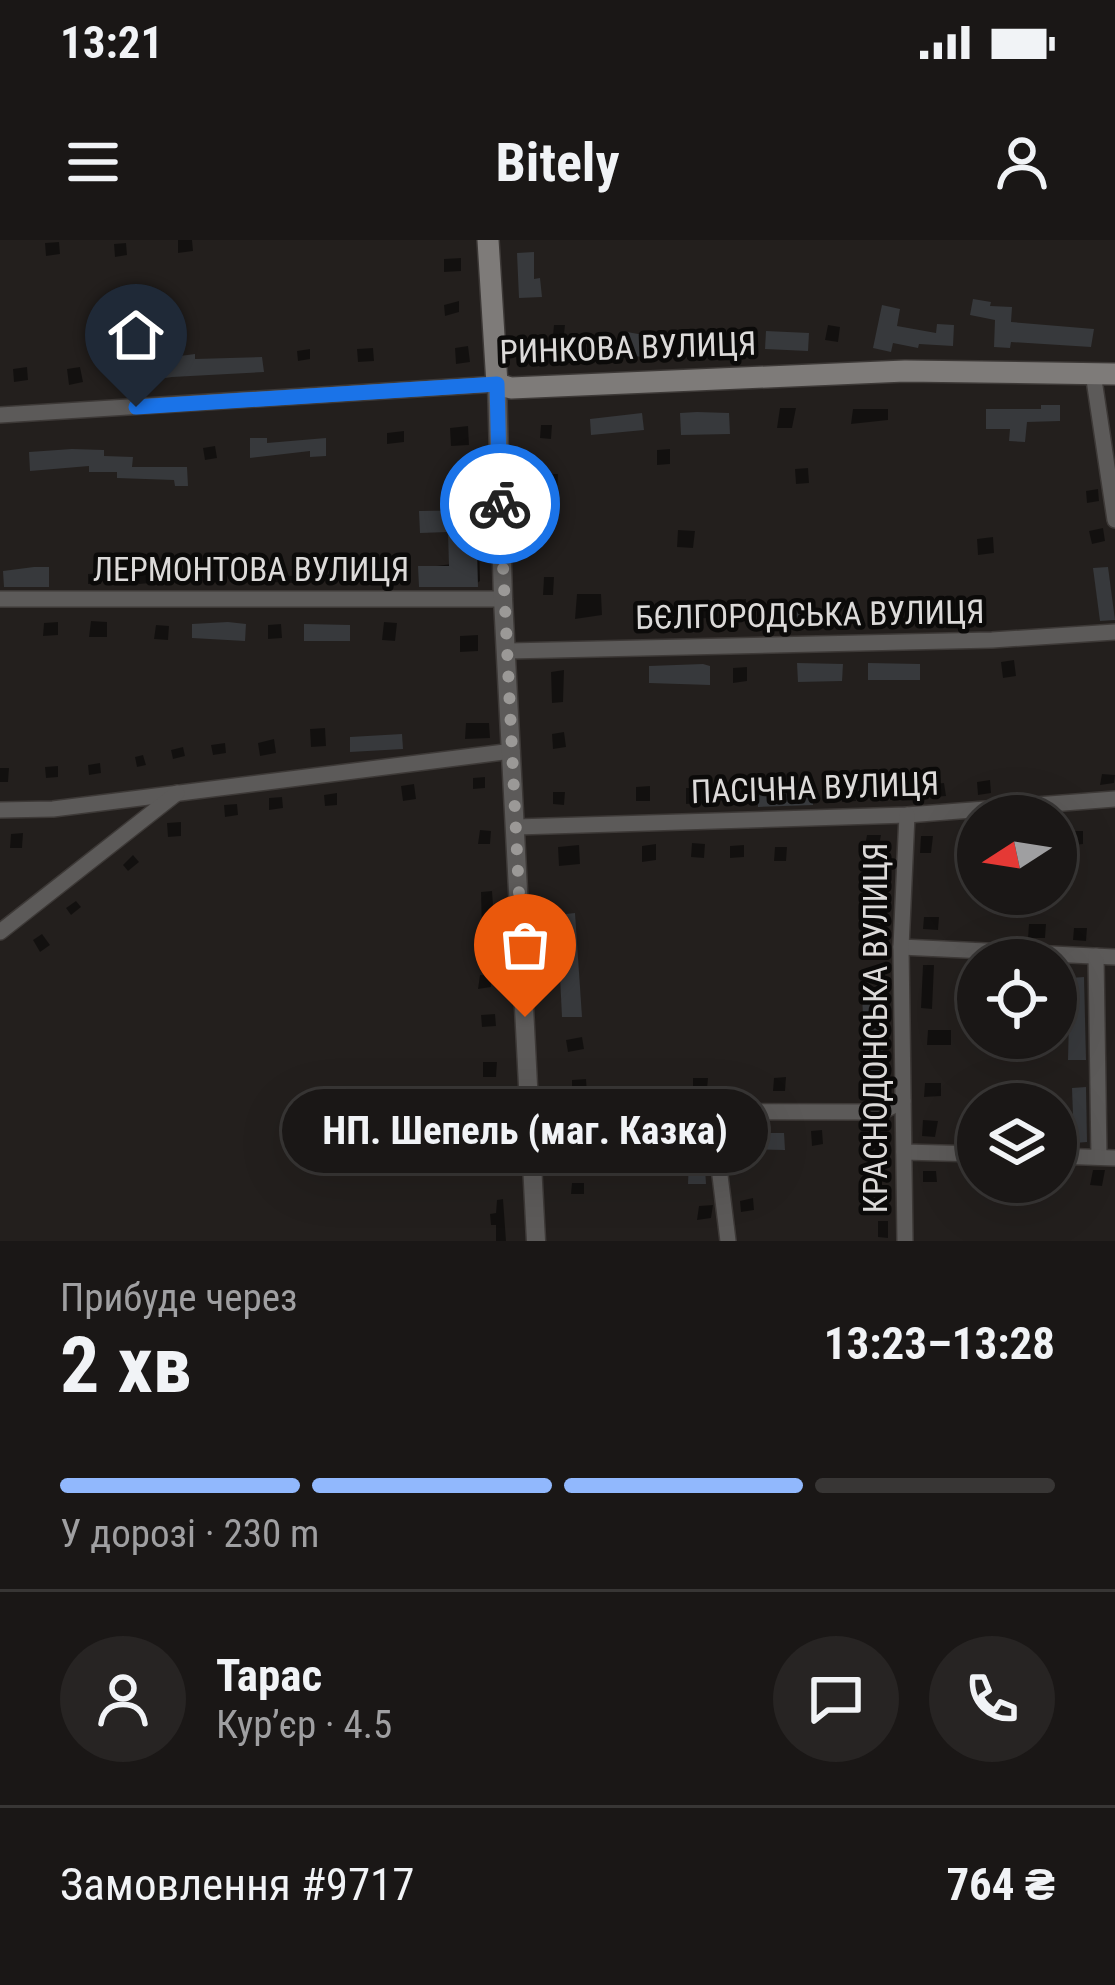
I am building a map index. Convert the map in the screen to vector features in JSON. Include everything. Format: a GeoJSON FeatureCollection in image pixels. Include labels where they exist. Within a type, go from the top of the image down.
{"type":"FeatureCollection","features":[{"type":"Feature","properties":{"kind":"main road"},"geometry":{"type":"LineString","coordinates":[[488,240],[497,384]]}},
{"type":"Feature","properties":{"kind":"main road","name":"РИНКОВА ВУЛИЦЯ"},"geometry":{"type":"LineString","coordinates":[[497,384],[533,388],[905,371],[1104,373]]}},
{"type":"Feature","properties":{"kind":"street"},"geometry":{"type":"LineString","coordinates":[[1104,373],[1115,520]]}},
{"type":"Feature","properties":{"kind":"street","name":"РИНКОВА ВУЛИЦЯ"},"geometry":{"type":"LineString","coordinates":[[0,415],[497,384]]}},
{"type":"Feature","properties":{"kind":"street"},"geometry":{"type":"LineString","coordinates":[[497,384],[503,599],[536,1241]]}},
{"type":"Feature","properties":{"kind":"street","name":"ЛЕРМОНТОВА ВУЛИЦЯ"},"geometry":{"type":"LineString","coordinates":[[0,599],[503,599]]}},
{"type":"Feature","properties":{"kind":"street","name":"БЄЛГОРОДСЬКА ВУЛИЦЯ"},"geometry":{"type":"LineString","coordinates":[[506,651],[992,640],[1115,632]]}},
{"type":"Feature","properties":{"kind":"street"},"geometry":{"type":"LineString","coordinates":[[0,810],[53,809],[512,751]]}},
{"type":"Feature","properties":{"kind":"street"},"geometry":{"type":"LineString","coordinates":[[0,932],[178,792]]}},
{"type":"Feature","properties":{"kind":"street","name":"ПАСІЧНА ВУЛИЦЯ"},"geometry":{"type":"LineString","coordinates":[[516,827],[907,815],[1115,799]]}},
{"type":"Feature","properties":{"kind":"street","name":"КРАСНОДОНСЬКА ВУЛИЦЯ"},"geometry":{"type":"LineString","coordinates":[[905,1241],[901,946],[907,815]]}},
{"type":"Feature","properties":{"kind":"street"},"geometry":{"type":"LineString","coordinates":[[901,946],[1115,957]]}},
{"type":"Feature","properties":{"kind":"street"},"geometry":{"type":"LineString","coordinates":[[1077,1156],[1107,1157],[1096,956]]}},
{"type":"Feature","properties":{"kind":"street"},"geometry":{"type":"LineString","coordinates":[[530,1112],[880,1112],[904,1101]]}},
{"type":"Feature","properties":{"kind":"street"},"geometry":{"type":"LineString","coordinates":[[712,1111],[728,1241]]}},
{"type":"Feature","properties":{"kind":"street"},"geometry":{"type":"LineString","coordinates":[[904,1152],[957,1153]]}},
{"type":"Feature","properties":{"kind":"building"},"geometry":{"type":"Polygon","coordinates":[[[534,252],[534,279],[540,278],[542,297],[519,298],[517,253],[534,252]]]}},
{"type":"Feature","properties":{"kind":"building"},"geometry":{"type":"Polygon","coordinates":[[[973,299],[1012,307],[1011,322],[1094,329],[1091,347],[1011,342],[1010,348],[994,347],[995,320],[970,315],[973,299]]]}},
{"type":"Feature","properties":{"kind":"building"},"geometry":{"type":"Polygon","coordinates":[[[882,305],[900,309],[897,326],[936,333],[937,324],[954,325],[953,346],[919,344],[918,348],[893,343],[891,352],[873,348],[882,305]]]}},
{"type":"Feature","properties":{"kind":"building"},"geometry":{"type":"Polygon","coordinates":[[[766,331],[809,333],[808,351],[765,349],[766,331]]]}},
{"type":"Feature","properties":{"kind":"building"},"geometry":{"type":"Polygon","coordinates":[[[627,332],[644,335],[644,357],[590,352],[595,335],[625,344],[627,332]]]}},
{"type":"Feature","properties":{"kind":"building"},"geometry":{"type":"Polygon","coordinates":[[[195,354],[195,359],[262,357],[264,372],[124,384],[122,367],[195,354]]]}},
{"type":"Feature","properties":{"kind":"building"},"geometry":{"type":"Polygon","coordinates":[[[1041,405],[1060,405],[1060,421],[1027,422],[1025,442],[1009,441],[1010,429],[986,429],[986,409],[1041,409],[1041,405]]]}},
{"type":"Feature","properties":{"kind":"building"},"geometry":{"type":"Polygon","coordinates":[[[642,413],[644,430],[591,435],[590,419],[642,413]]]}},
{"type":"Feature","properties":{"kind":"building"},"geometry":{"type":"Polygon","coordinates":[[[680,413],[729,413],[730,434],[681,435],[680,413]]]}},
{"type":"Feature","properties":{"kind":"building"},"geometry":{"type":"Polygon","coordinates":[[[250,438],[267,438],[267,443],[326,438],[326,456],[310,457],[310,451],[250,458],[250,438]]]}},
{"type":"Feature","properties":{"kind":"building"},"geometry":{"type":"Polygon","coordinates":[[[72,449],[133,457],[132,467],[187,467],[188,486],[175,486],[174,480],[117,478],[117,472],[89,472],[89,466],[30,471],[29,452],[72,449]]]}},
{"type":"Feature","properties":{"kind":"building"},"geometry":{"type":"Polygon","coordinates":[[[476,510],[478,587],[419,587],[418,566],[449,566],[448,532],[420,533],[419,511],[476,510]]]}},
{"type":"Feature","properties":{"kind":"building"},"geometry":{"type":"Polygon","coordinates":[[[49,567],[49,587],[4,587],[3,571],[49,567]]]}},
{"type":"Feature","properties":{"kind":"building"},"geometry":{"type":"Polygon","coordinates":[[[1108,567],[1115,620],[1100,621],[1093,568],[1108,567]]]}},
{"type":"Feature","properties":{"kind":"building"},"geometry":{"type":"Polygon","coordinates":[[[768,605],[813,606],[813,621],[767,623],[768,605]]]}},
{"type":"Feature","properties":{"kind":"building"},"geometry":{"type":"Polygon","coordinates":[[[192,624],[246,624],[245,641],[192,638],[192,624]]]}},
{"type":"Feature","properties":{"kind":"building"},"geometry":{"type":"Polygon","coordinates":[[[304,624],[350,625],[350,641],[304,641],[304,624]]]}},
{"type":"Feature","properties":{"kind":"building"},"geometry":{"type":"Polygon","coordinates":[[[797,663],[843,664],[842,681],[798,682],[797,663]]]}},
{"type":"Feature","properties":{"kind":"building"},"geometry":{"type":"Polygon","coordinates":[[[868,663],[920,664],[920,680],[868,680],[868,663]]]}},
{"type":"Feature","properties":{"kind":"building"},"geometry":{"type":"Polygon","coordinates":[[[649,666],[710,666],[710,685],[649,683],[649,666]]]}},
{"type":"Feature","properties":{"kind":"building"},"geometry":{"type":"Polygon","coordinates":[[[402,734],[403,749],[350,752],[350,737],[402,734]]]}},
{"type":"Feature","properties":{"kind":"building"},"geometry":{"type":"Polygon","coordinates":[[[758,789],[813,789],[813,805],[758,807],[758,789]]]}},
{"type":"Feature","properties":{"kind":"building"},"geometry":{"type":"Polygon","coordinates":[[[575,913],[582,1017],[562,1017],[557,915],[575,913]]]}},
{"type":"Feature","properties":{"kind":"building"},"geometry":{"type":"Polygon","coordinates":[[[1084,977],[1086,1060],[1068,1060],[1077,1059],[1077,978],[1084,977]]]}},
{"type":"Feature","properties":{"kind":"building"},"geometry":{"type":"Polygon","coordinates":[[[862,995],[881,995],[885,1091],[867,1091],[862,995]]]}},
{"type":"Feature","properties":{"kind":"building"},"geometry":{"type":"Polygon","coordinates":[[[1086,1087],[1087,1142],[1077,1143],[1077,1088],[1086,1087]]]}},
{"type":"Feature","properties":{"kind":"building"},"geometry":{"type":"Polygon","coordinates":[[[690,1133],[703,1133],[706,1184],[688,1184],[690,1133]]]}},
{"type":"Feature","properties":{"kind":"building"},"geometry":{"type":"Polygon","coordinates":[[[732,1133],[784,1133],[785,1150],[732,1149],[732,1133]]]}},
{"type":"Feature","properties":{"kind":"way so far"},"geometry":{"type":"LineString","coordinates":[[500,504],[525,1017]]}},
{"type":"Feature","properties":{"kind":"place","name":"НП. Шепель (маг. Казка)"},"geometry":{"type":"Point","coordinates":[525,1017]}},
{"type":"Feature","properties":{"kind":"route"},"geometry":{"type":"LineString","coordinates":[[136,407],[497,384],[500,504]]}}]}
